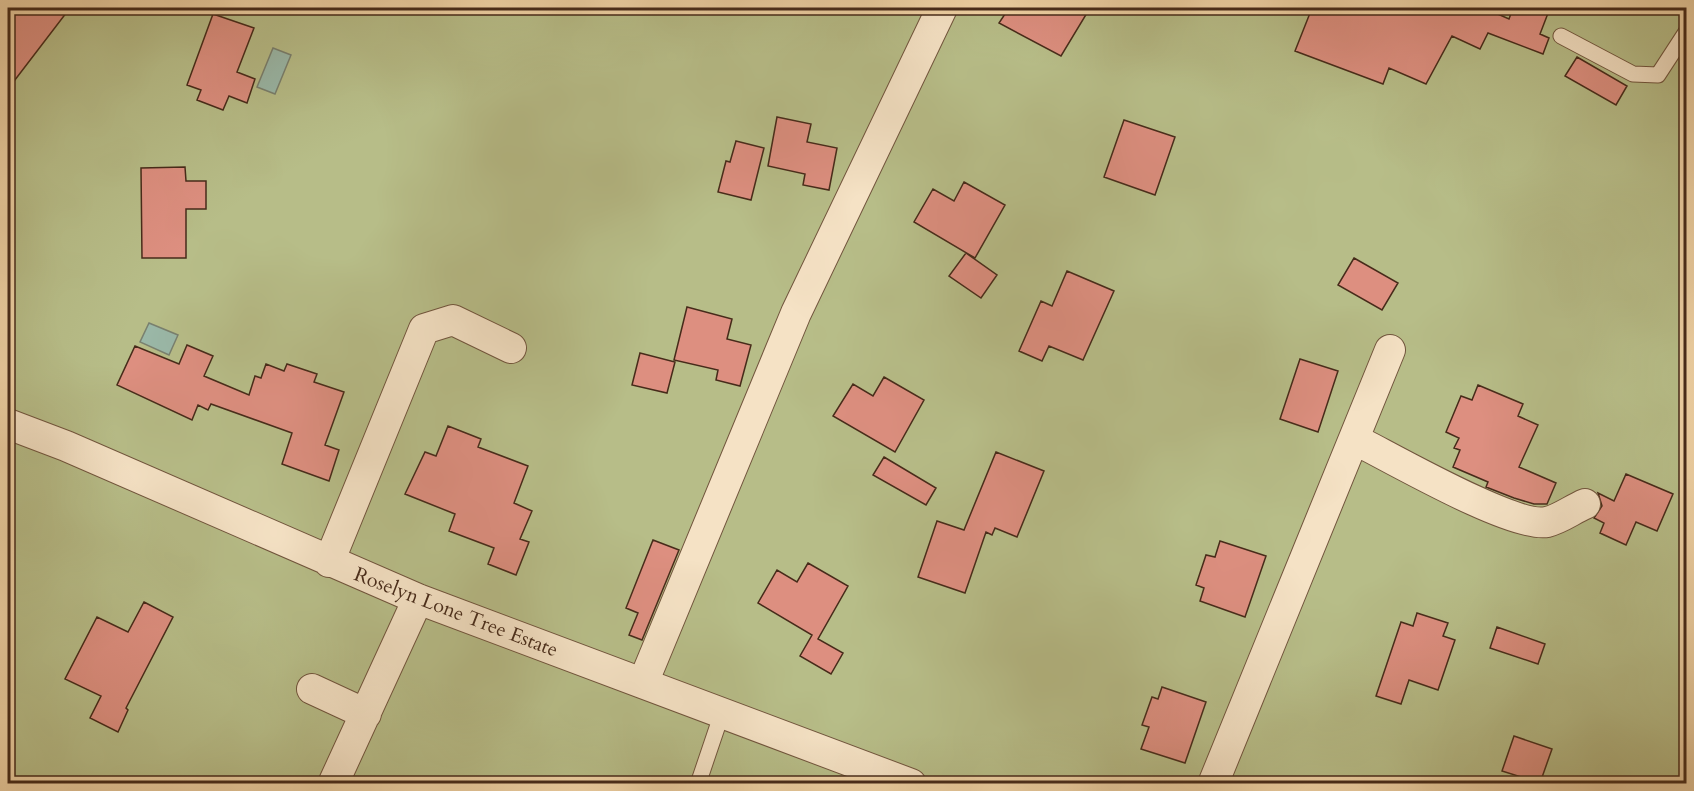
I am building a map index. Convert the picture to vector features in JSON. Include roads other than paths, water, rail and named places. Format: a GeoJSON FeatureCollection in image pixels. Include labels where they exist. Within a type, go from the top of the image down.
{"type":"FeatureCollection","features":[{"type":"Feature","properties":{"kind":"street"},"geometry":{"type":"LineString","coordinates":[[643,683],[796,313],[942,8]]}},
{"type":"Feature","properties":{"kind":"street"},"geometry":{"type":"LineString","coordinates":[[329,562],[424,329],[453,320],[511,348]]}},
{"type":"Feature","properties":{"kind":"street"},"geometry":{"type":"LineString","coordinates":[[1213,783],[1390,350]]}},
{"type":"Feature","properties":{"kind":"street","name":"Roselyn Lone Tree Estate"},"geometry":{"type":"LineString","coordinates":[[8,424],[66,446],[418,600],[911,783]]}},
{"type":"Feature","properties":{"kind":"street"},"geometry":{"type":"LineString","coordinates":[[1354,439],[1501,512],[1527,522],[1547,522],[1585,504]]}},
{"type":"Feature","properties":{"kind":"street"},"geometry":{"type":"LineString","coordinates":[[333,783],[418,600]]}},
{"type":"Feature","properties":{"kind":"street"},"geometry":{"type":"LineString","coordinates":[[312,689],[366,714]]}},
{"type":"Feature","properties":{"kind":"lane"},"geometry":{"type":"LineString","coordinates":[[1561,36],[1633,74],[1646,76],[1658,75],[1686,32]]}},
{"type":"Feature","properties":{"kind":"lane"},"geometry":{"type":"LineString","coordinates":[[698,783],[722,713]]}}]}
